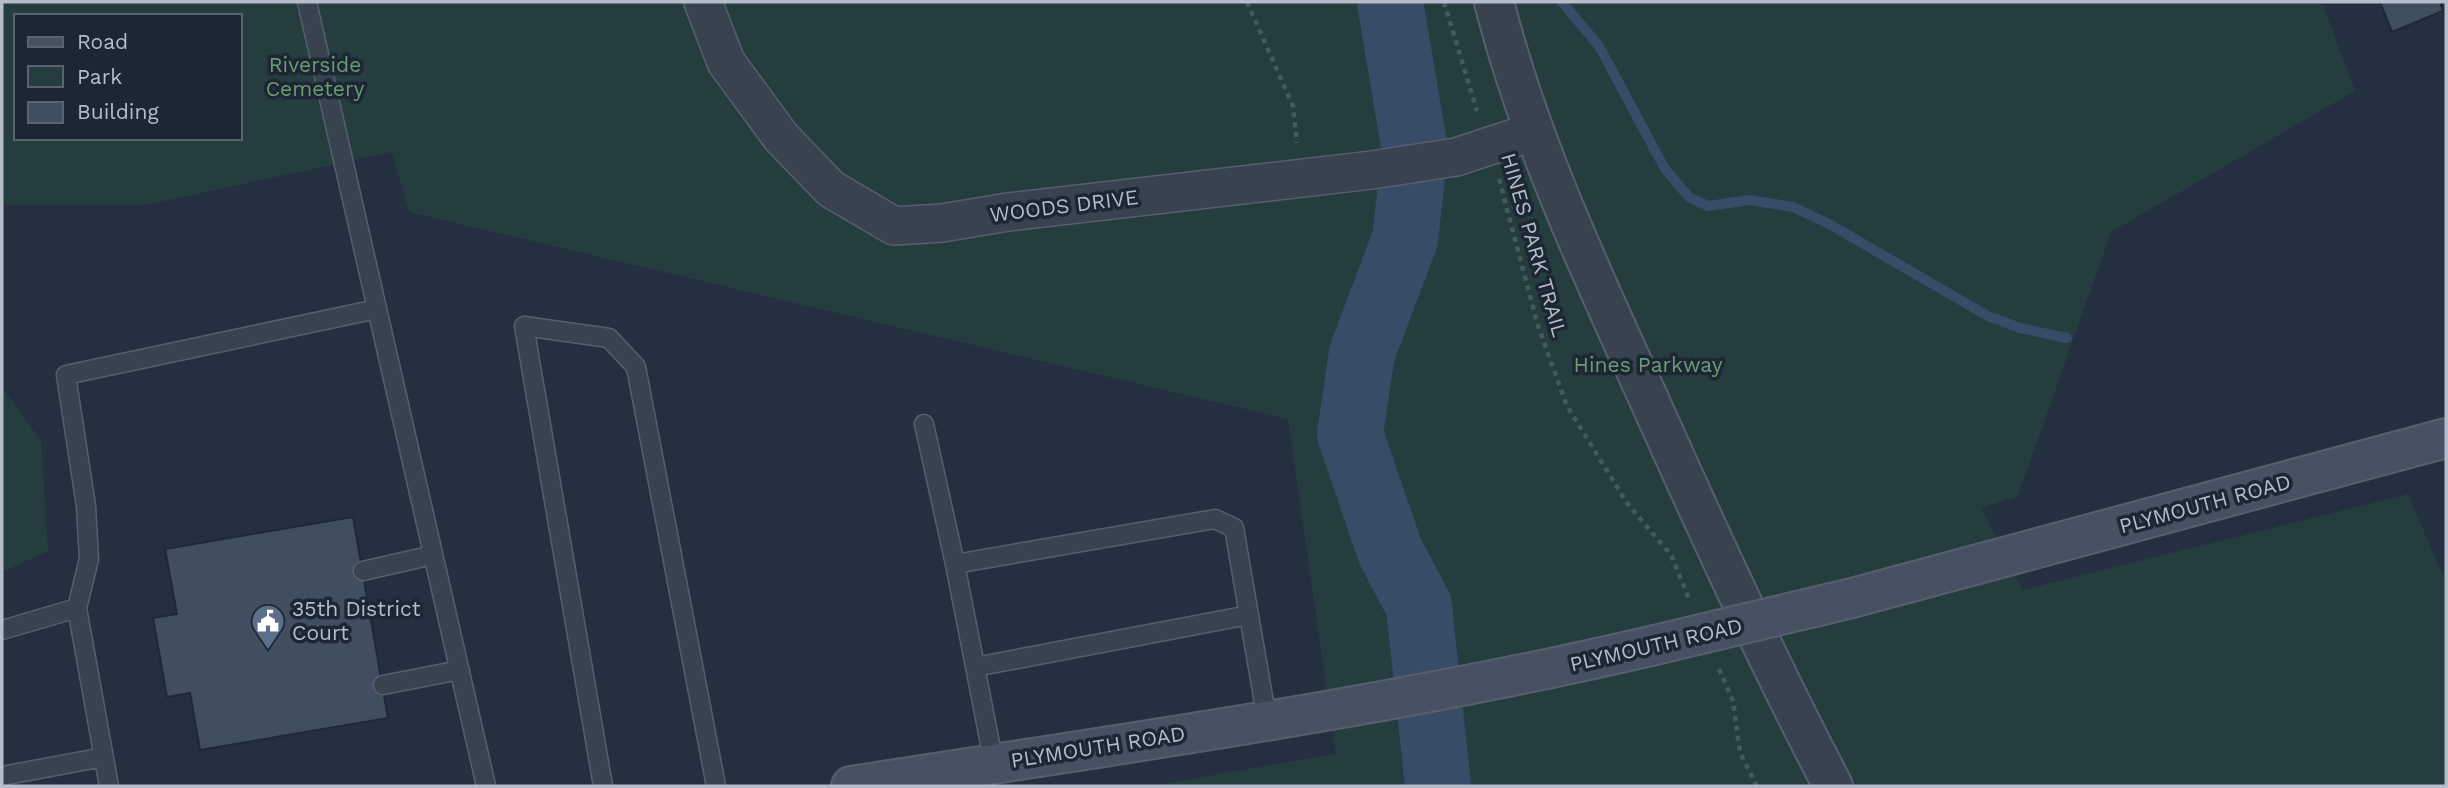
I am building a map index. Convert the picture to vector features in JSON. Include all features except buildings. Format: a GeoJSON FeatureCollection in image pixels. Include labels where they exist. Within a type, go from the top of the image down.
{"type":"FeatureCollection","features":[{"type":"Feature","properties":{"kind":"main road","name":"PLYMOUTH ROAD"},"geometry":{"type":"LineString","coordinates":[[851,786],[1304,714],[1530,674],[1852,598],[2446,438]]}},
{"type":"Feature","properties":{"kind":"street","name":"WOODS DRIVE"},"geometry":{"type":"LineString","coordinates":[[703,2],[726,62],[781,137],[831,189],[894,226],[942,223],[1008,212],[1372,170],[1473,151],[1532,132]]}},
{"type":"Feature","properties":{"kind":"street"},"geometry":{"type":"LineString","coordinates":[[1494,2],[1532,132],[1575,238],[1725,567],[1782,688],[1833,786]]}},
{"type":"Feature","properties":{"kind":"lane"},"geometry":{"type":"LineString","coordinates":[[307,2],[486,786]]}},
{"type":"Feature","properties":{"kind":"lane"},"geometry":{"type":"LineString","coordinates":[[109,786],[77,608],[89,559],[86,506],[66,374],[377,309]]}},
{"type":"Feature","properties":{"kind":"lane"},"geometry":{"type":"LineString","coordinates":[[604,786],[524,326],[609,338],[636,367],[716,786]]}},
{"type":"Feature","properties":{"kind":"lane"},"geometry":{"type":"LineString","coordinates":[[924,424],[955,564],[994,764]]}},
{"type":"Feature","properties":{"kind":"lane"},"geometry":{"type":"LineString","coordinates":[[955,564],[1215,519],[1234,528],[1267,720]]}},
{"type":"Feature","properties":{"kind":"lane"},"geometry":{"type":"LineString","coordinates":[[363,571],[433,555]]}},
{"type":"Feature","properties":{"kind":"lane"},"geometry":{"type":"LineString","coordinates":[[2,629],[77,608]]}},
{"type":"Feature","properties":{"kind":"lane"},"geometry":{"type":"LineString","coordinates":[[975,667],[1249,615]]}},
{"type":"Feature","properties":{"kind":"lane"},"geometry":{"type":"LineString","coordinates":[[383,685],[460,670]]}},
{"type":"Feature","properties":{"kind":"lane"},"geometry":{"type":"LineString","coordinates":[[2,776],[104,757]]}},
{"type":"Feature","properties":{"kind":"path"},"geometry":{"type":"LineString","coordinates":[[1247,2],[1293,106],[1301,178]]}},
{"type":"Feature","properties":{"kind":"path","name":"HINES PARK TRAIL"},"geometry":{"type":"LineString","coordinates":[[1444,2],[1473,151],[1567,406],[1628,503],[1671,555],[1691,604]]}},
{"type":"Feature","properties":{"kind":"path"},"geometry":{"type":"LineString","coordinates":[[1717,664],[1733,701],[1740,754],[1757,786]]}},
{"type":"Feature","properties":{"kind":"green space","name":"Hines Parkway"},"geometry":{"type":"Polygon","coordinates":[[[2,2],[2322,2],[2355,91],[2111,232],[2018,496],[1981,508],[2023,590],[2408,494],[2446,583],[2446,786],[1150,786],[1336,754],[1288,419],[409,212],[392,152],[145,205],[2,205],[2,2]]]}},
{"type":"Feature","properties":{"kind":"green space"},"geometry":{"type":"Polygon","coordinates":[[[2,387],[41,441],[48,551],[2,572],[2,387]]]}},
{"type":"Feature","properties":{"kind":"waterway"},"geometry":{"type":"LineString","coordinates":[[1390,2],[1415,151],[1405,239],[1362,353],[1350,434],[1390,551],[1419,606],[1438,786]]}},
{"type":"Feature","properties":{"kind":"waterway"},"geometry":{"type":"LineString","coordinates":[[1562,2],[1599,46],[1665,169],[1689,197],[1708,206],[1750,200],[1793,207],[1829,224],[1988,316],[2020,328],[2067,338]]}},
{"type":"Feature","properties":{"kind":"place","name":"35th District Court"},"geometry":{"type":"Point","coordinates":[268,651]}},
{"type":"Feature","properties":{"kind":"park label","name":"Riverside Cemetery"},"geometry":{"type":"Point","coordinates":[315,77]}}]}
